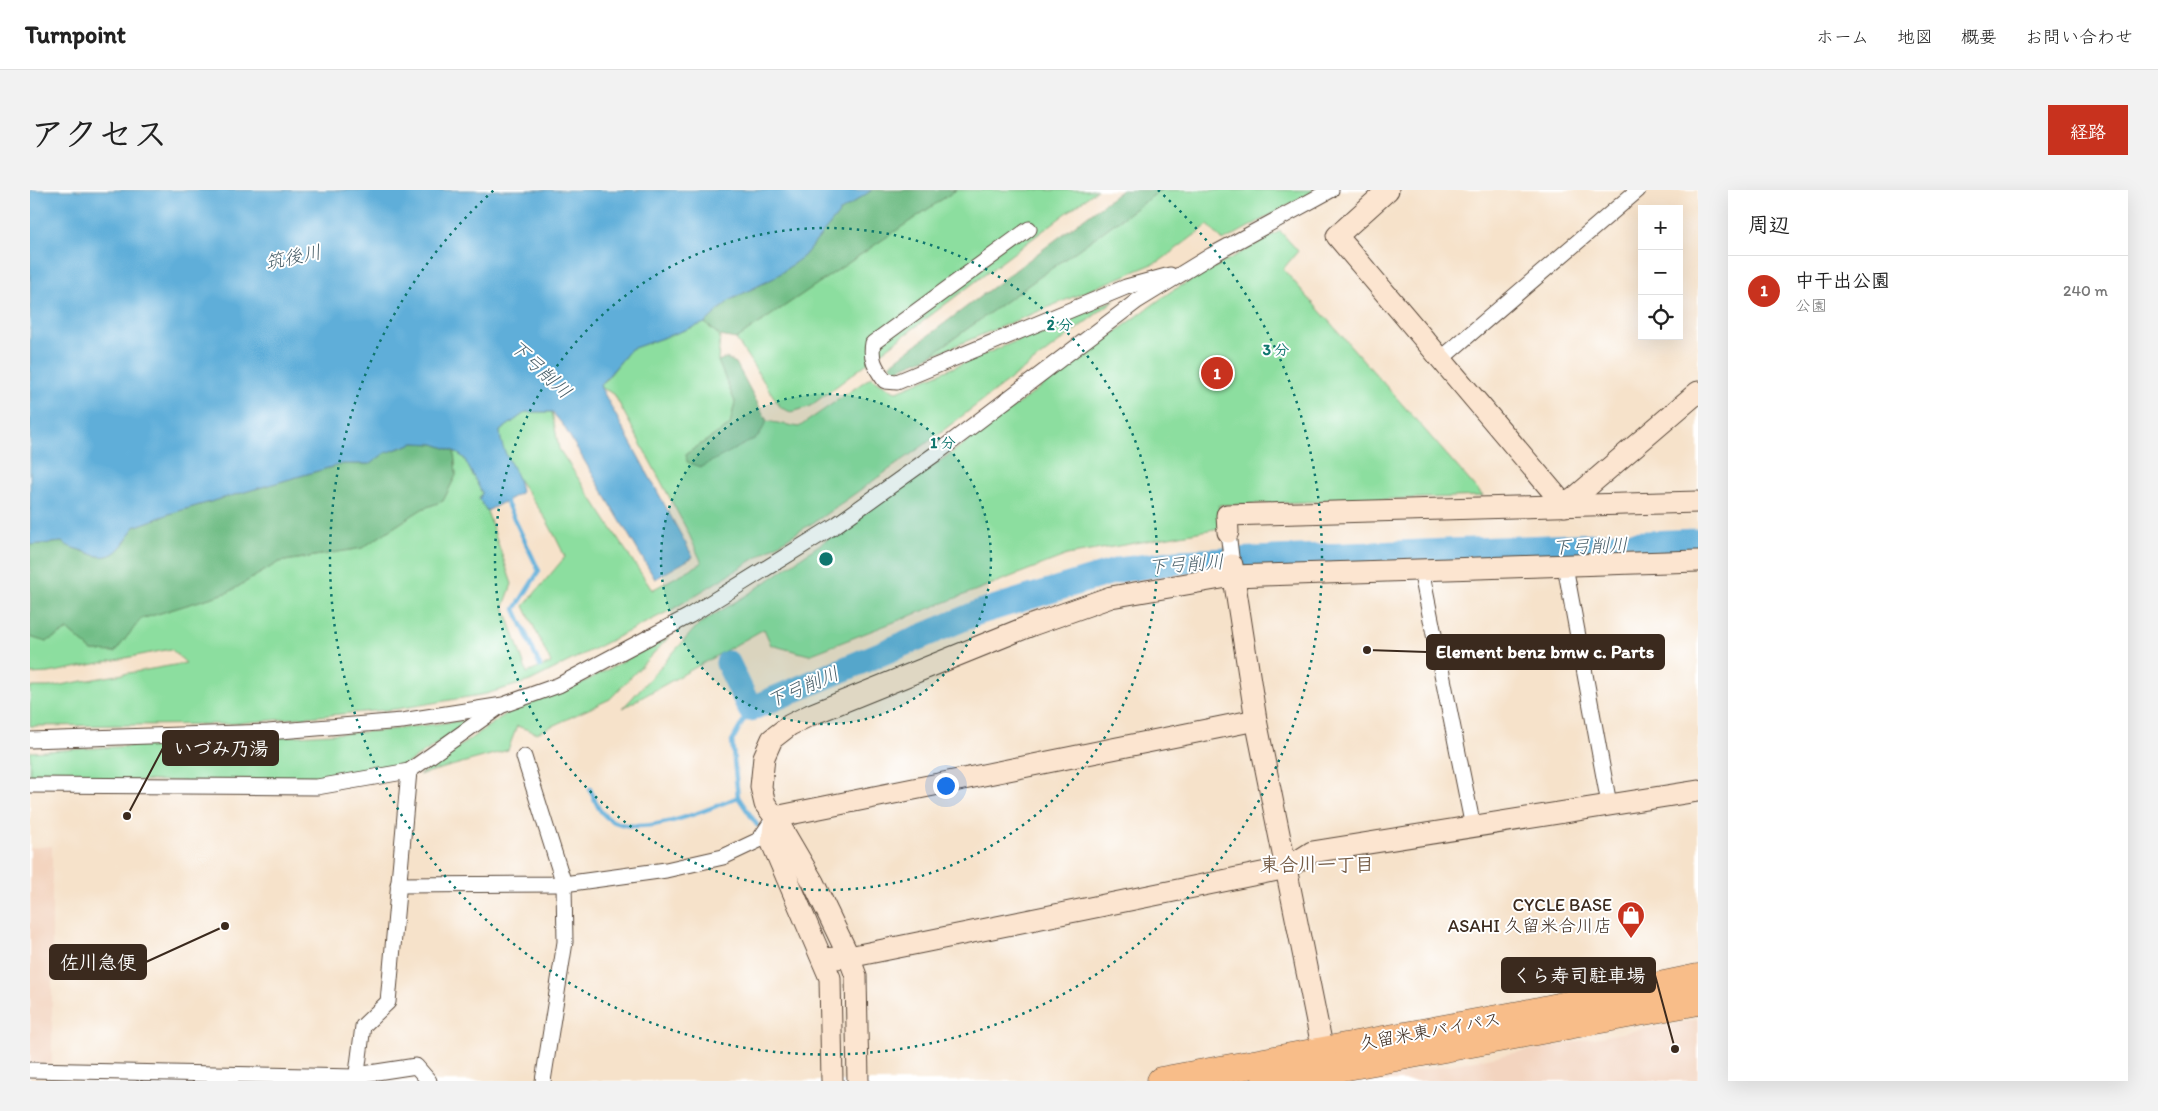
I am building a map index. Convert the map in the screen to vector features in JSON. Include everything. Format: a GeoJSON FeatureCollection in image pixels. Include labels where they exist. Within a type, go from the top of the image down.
{"type":"FeatureCollection","features":[{"type":"Feature","properties":{"kind":"highway","name":"久留米東バイパス"},"geometry":{"type":"LineString","coordinates":[[1266,1081],[1525,1014],[1698,978]]}},
{"type":"Feature","properties":{"kind":"highway","name":"久留米東バイパス"},"geometry":{"type":"LineString","coordinates":[[1161,1081],[1326,1067],[1698,1001]]}},
{"type":"Feature","properties":{"kind":"street"},"geometry":{"type":"LineString","coordinates":[[30,740],[268,732],[402,721],[503,705],[559,685],[690,616],[836,525],[938,452],[1138,301],[1188,270],[1331,190]]}},
{"type":"Feature","properties":{"kind":"street"},"geometry":{"type":"LineString","coordinates":[[1388,190],[1337,236],[1565,506]]}},
{"type":"Feature","properties":{"kind":"street"},"geometry":{"type":"LineString","coordinates":[[1441,359],[1638,190]]}},
{"type":"Feature","properties":{"kind":"street"},"geometry":{"type":"LineString","coordinates":[[1029,229],[873,343],[871,356],[885,381],[897,382],[1126,287],[1188,270]]}},
{"type":"Feature","properties":{"kind":"street"},"geometry":{"type":"LineString","coordinates":[[1565,506],[1698,392]]}},
{"type":"Feature","properties":{"kind":"street"},"geometry":{"type":"LineString","coordinates":[[1326,1067],[1256,720],[1232,571],[1227,515],[1698,502]]}},
{"type":"Feature","properties":{"kind":"street"},"geometry":{"type":"LineString","coordinates":[[1565,566],[1609,804]]}},
{"type":"Feature","properties":{"kind":"street"},"geometry":{"type":"LineString","coordinates":[[832,1081],[830,978],[766,829],[761,787],[764,757],[772,739],[790,725],[810,715],[1032,625],[1111,597],[1232,571],[1697,566]]}},
{"type":"Feature","properties":{"kind":"street"},"geometry":{"type":"LineString","coordinates":[[1422,570],[1473,827]]}},
{"type":"Feature","properties":{"kind":"street"},"geometry":{"type":"LineString","coordinates":[[30,785],[317,787],[408,771],[503,705]]}},
{"type":"Feature","properties":{"kind":"street"},"geometry":{"type":"LineString","coordinates":[[398,885],[564,884],[666,870],[722,857],[766,829],[1256,720]]}},
{"type":"Feature","properties":{"kind":"street"},"geometry":{"type":"LineString","coordinates":[[524,757],[564,884],[565,942],[543,1081]]}},
{"type":"Feature","properties":{"kind":"street"},"geometry":{"type":"LineString","coordinates":[[356,1077],[363,1026],[388,1002],[408,771]]}},
{"type":"Feature","properties":{"kind":"street"},"geometry":{"type":"LineString","coordinates":[[823,958],[849,957],[1287,868],[1312,852],[1698,791]]}},
{"type":"Feature","properties":{"kind":"street"},"geometry":{"type":"LineString","coordinates":[[766,829],[813,882],[849,957],[856,976],[858,1081]]}},
{"type":"Feature","properties":{"kind":"street"},"geometry":{"type":"LineString","coordinates":[[30,1070],[177,1077],[356,1077],[416,1066],[429,1081]]}},
{"type":"Feature","properties":{"kind":"shaded area"},"geometry":{"type":"Polygon","coordinates":[[[52,846],[52,1064],[30,1064],[30,848],[52,846]]]}},
{"type":"Feature","properties":{"kind":"shaded area"},"geometry":{"type":"Polygon","coordinates":[[[1698,1019],[1698,1081],[1362,1081],[1698,1019]]]}},
{"type":"Feature","properties":{"kind":"green space"},"geometry":{"type":"Polygon","coordinates":[[[872,190],[956,190],[736,339],[720,336],[705,323],[730,300],[774,278],[804,256],[841,211],[872,190]]]}},
{"type":"Feature","properties":{"kind":"green space"},"geometry":{"type":"Polygon","coordinates":[[[956,190],[1097,190],[809,407],[791,412],[781,408],[736,339],[956,190]]]}},
{"type":"Feature","properties":{"kind":"green space"},"geometry":{"type":"Polygon","coordinates":[[[1122,190],[1161,190],[928,357],[896,370],[889,365],[1122,190]]]}},
{"type":"Feature","properties":{"kind":"green space"},"geometry":{"type":"Polygon","coordinates":[[[1161,190],[1316,190],[1223,241],[1208,225],[1160,261],[928,357],[1161,190]]]}},
{"type":"Feature","properties":{"kind":"green space"},"geometry":{"type":"Polygon","coordinates":[[[1280,231],[1298,251],[1283,269],[1483,496],[1219,505],[1220,528],[1067,555],[809,655],[771,645],[764,629],[623,708],[699,624],[750,593],[950,454],[1170,292],[1280,231]]]}},
{"type":"Feature","properties":{"kind":"green space"},"geometry":{"type":"Polygon","coordinates":[[[1116,299],[924,445],[819,519],[673,609],[530,681],[486,694],[397,709],[229,724],[30,726],[30,687],[49,687],[186,663],[171,649],[49,673],[30,674],[30,637],[46,641],[68,630],[92,651],[115,652],[141,619],[229,592],[279,562],[362,548],[422,509],[443,501],[456,475],[454,451],[464,458],[482,493],[479,499],[487,511],[512,584],[504,606],[527,673],[551,663],[524,606],[565,557],[542,513],[511,467],[501,443],[500,431],[526,412],[552,412],[559,449],[652,590],[702,563],[687,530],[614,394],[600,387],[631,349],[705,323],[720,336],[718,361],[735,402],[730,425],[686,454],[758,437],[767,421],[799,427],[871,377],[895,392],[1116,299]]]}},
{"type":"Feature","properties":{"kind":"green space"},"geometry":{"type":"Polygon","coordinates":[[[726,358],[736,363],[767,421],[758,437],[701,467],[687,462],[686,454],[730,425],[735,402],[718,361],[726,358]]]}},
{"type":"Feature","properties":{"kind":"green space"},"geometry":{"type":"Polygon","coordinates":[[[414,443],[434,444],[454,451],[456,475],[443,501],[422,509],[362,548],[279,562],[229,592],[141,619],[115,652],[92,651],[68,630],[46,642],[30,637],[30,545],[63,542],[70,547],[93,555],[108,556],[119,549],[134,527],[172,513],[342,464],[370,464],[385,453],[414,443]]]}},
{"type":"Feature","properties":{"kind":"green space"},"geometry":{"type":"Polygon","coordinates":[[[669,637],[610,699],[537,733],[517,726],[508,750],[419,775],[510,711],[578,685],[669,637]]]}},
{"type":"Feature","properties":{"kind":"green space"},"geometry":{"type":"Polygon","coordinates":[[[475,719],[406,764],[322,783],[30,779],[30,752],[380,731],[475,719]]]}},
{"type":"Feature","properties":{"kind":"water","name":"筑後川"},"geometry":{"type":"Polygon","coordinates":[[[30,190],[872,190],[841,211],[804,256],[774,278],[730,300],[705,323],[631,349],[600,386],[693,557],[655,579],[563,425],[552,412],[526,412],[500,431],[503,447],[517,477],[521,493],[487,511],[479,499],[482,493],[464,458],[454,451],[434,444],[414,443],[385,453],[370,464],[342,464],[172,513],[134,527],[119,549],[108,556],[93,555],[70,547],[62,542],[30,545],[30,190]]]}},
{"type":"Feature","properties":{"kind":"waterway"},"geometry":{"type":"LineString","coordinates":[[504,497],[539,571],[515,609],[540,666]]}},
{"type":"Feature","properties":{"kind":"waterway","name":"下弓削川"},"geometry":{"type":"LineString","coordinates":[[728,663],[750,709],[977,613],[1119,570],[1178,562],[1698,541]]}},
{"type":"Feature","properties":{"kind":"waterway"},"geometry":{"type":"LineString","coordinates":[[750,709],[732,741],[738,797],[757,825]]}},
{"type":"Feature","properties":{"kind":"waterway"},"geometry":{"type":"LineString","coordinates":[[590,789],[600,810],[612,821],[628,825],[646,826],[687,817],[738,797]]}},
{"type":"Feature","properties":{"kind":"place","name":"中干出公園"},"geometry":{"type":"Point","coordinates":[1217,373]}},
{"type":"Feature","properties":{"kind":"place","name":"Element benz bmw c. Parts"},"geometry":{"type":"Point","coordinates":[1367,650]}},
{"type":"Feature","properties":{"kind":"place","name":"いづみ乃湯"},"geometry":{"type":"Point","coordinates":[127,816]}},
{"type":"Feature","properties":{"kind":"place","name":"佐川急便"},"geometry":{"type":"Point","coordinates":[225,926]}},
{"type":"Feature","properties":{"kind":"place","name":"CYCLE BASE ASAHI 久留米合川店"},"geometry":{"type":"Point","coordinates":[1631,939]}},
{"type":"Feature","properties":{"kind":"place","name":"くら寿司駐車場"},"geometry":{"type":"Point","coordinates":[1675,1049]}},
{"type":"Feature","properties":{"kind":"district","name":"東合川一丁目"},"geometry":{"type":"Point","coordinates":[1317,864]}}]}
